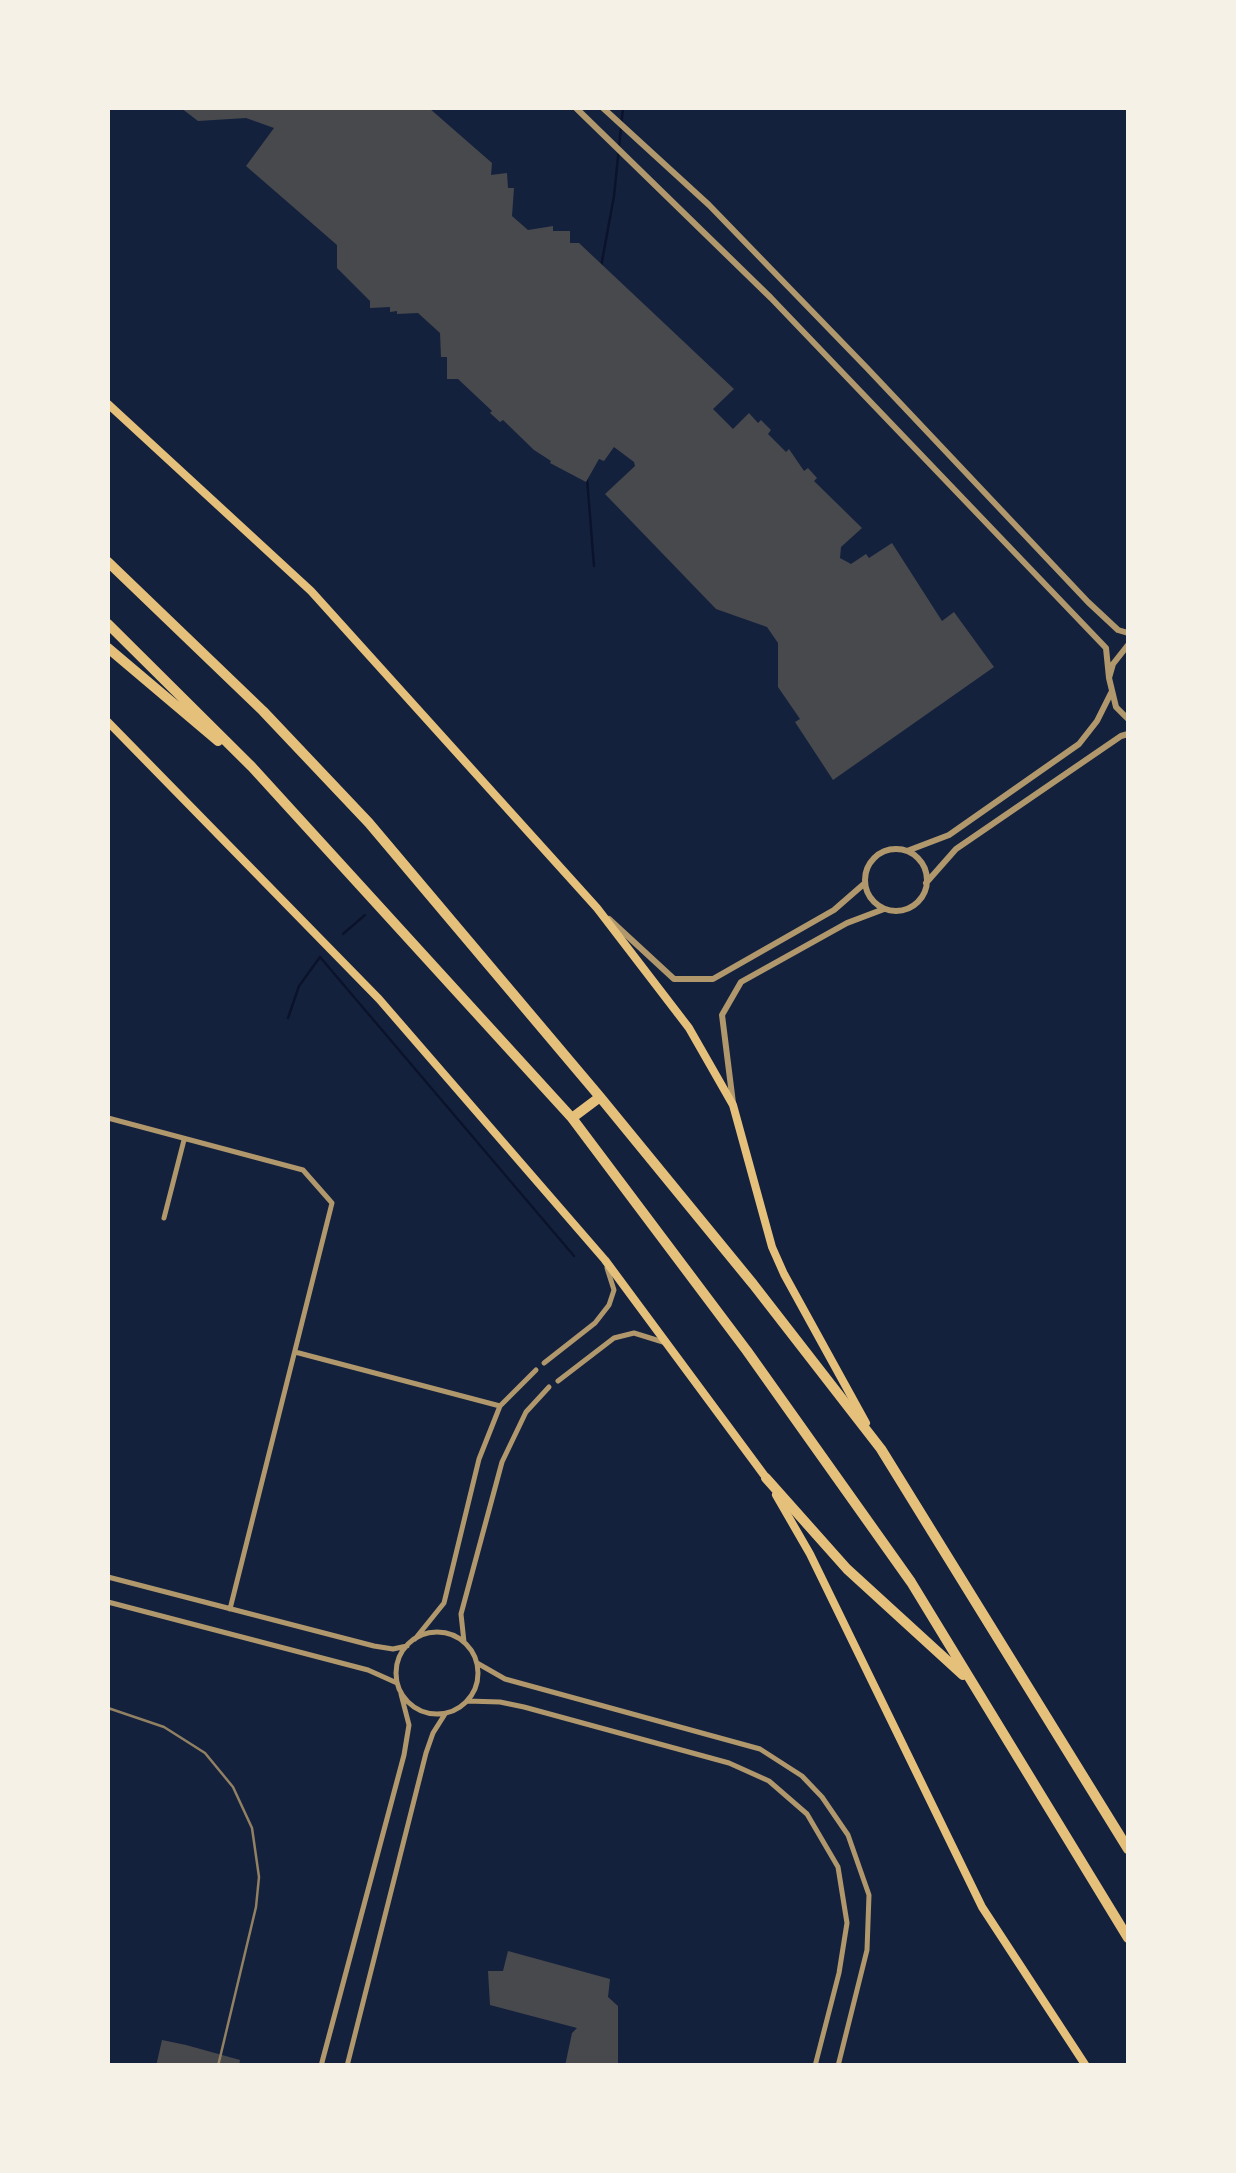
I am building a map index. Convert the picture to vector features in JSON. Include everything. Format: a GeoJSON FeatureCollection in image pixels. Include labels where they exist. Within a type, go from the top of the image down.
{"type":"FeatureCollection","features":[{"type":"Feature","properties":{"kind":"highway"},"geometry":{"type":"LineString","coordinates":[[108,562],[369,823],[600,1097],[880,1449],[1128,1850]]}},
{"type":"Feature","properties":{"kind":"highway"},"geometry":{"type":"LineString","coordinates":[[108,624],[260,775],[572,1118],[748,1352],[900,1566],[1128,1938]]}},
{"type":"Feature","properties":{"kind":"highway"},"geometry":{"type":"LineString","coordinates":[[108,648],[260,775]]}},
{"type":"Feature","properties":{"kind":"highway"},"geometry":{"type":"LineString","coordinates":[[572,1118],[600,1097]]}},
{"type":"Feature","properties":{"kind":"highway"},"geometry":{"type":"LineString","coordinates":[[766,1478],[848,1570],[972,1683]]}},
{"type":"Feature","properties":{"kind":"main road"},"geometry":{"type":"LineString","coordinates":[[108,404],[310,592],[597,908],[689,1028],[733,1104],[772,1247],[880,1449]]}},
{"type":"Feature","properties":{"kind":"main road"},"geometry":{"type":"LineString","coordinates":[[108,722],[379,1000],[605,1260],[766,1478],[810,1554],[982,1908],[1086,2066]]}},
{"type":"Feature","properties":{"kind":"street"},"geometry":{"type":"LineString","coordinates":[[576,108],[771,298],[1106,648],[1110,693],[1128,719]]}},
{"type":"Feature","properties":{"kind":"street"},"geometry":{"type":"LineString","coordinates":[[604,108],[722,218],[1088,602],[1118,630],[1128,633]]}},
{"type":"Feature","properties":{"kind":"street"},"geometry":{"type":"LineString","coordinates":[[1109,678],[1113,664],[1128,645]]}},
{"type":"Feature","properties":{"kind":"street"},"geometry":{"type":"LineString","coordinates":[[907,851],[949,834],[1079,744],[1110,693]]}},
{"type":"Feature","properties":{"kind":"street"},"geometry":{"type":"LineString","coordinates":[[733,1104],[722,1015],[741,982],[847,923],[884,909],[904,910],[913,906],[956,849],[1128,734]]}},
{"type":"Feature","properties":{"kind":"street"},"geometry":{"type":"LineString","coordinates":[[884,909],[868,896],[865,882],[874,857],[893,848],[907,851],[920,861],[926,884]]}},
{"type":"Feature","properties":{"kind":"street"},"geometry":{"type":"LineString","coordinates":[[597,908],[674,980],[713,979],[834,910],[865,882]]}},
{"type":"Feature","properties":{"kind":"street"},"geometry":{"type":"LineString","coordinates":[[108,1118],[303,1170],[332,1202],[230,1609]]}},
{"type":"Feature","properties":{"kind":"street"},"geometry":{"type":"LineString","coordinates":[[164,1218],[184,1140]]}},
{"type":"Feature","properties":{"kind":"street"},"geometry":{"type":"LineString","coordinates":[[544,1363],[595,1323],[609,1306],[614,1290],[605,1260]]}},
{"type":"Feature","properties":{"kind":"street"},"geometry":{"type":"LineString","coordinates":[[558,1381],[614,1338],[634,1333],[666,1342]]}},
{"type":"Feature","properties":{"kind":"street"},"geometry":{"type":"LineString","coordinates":[[295,1352],[500,1406]]}},
{"type":"Feature","properties":{"kind":"street"},"geometry":{"type":"LineString","coordinates":[[321,2066],[404,1755],[409,1725],[397,1683],[400,1657],[444,1603],[479,1459],[500,1406],[536,1370]]}},
{"type":"Feature","properties":{"kind":"street"},"geometry":{"type":"LineString","coordinates":[[467,1701],[478,1677],[476,1663],[464,1642],[461,1614],[502,1462],[526,1412],[550,1388]]}},
{"type":"Feature","properties":{"kind":"street"},"geometry":{"type":"LineString","coordinates":[[108,1578],[374,1646],[407,1646]]}},
{"type":"Feature","properties":{"kind":"street"},"geometry":{"type":"LineString","coordinates":[[108,1602],[368,1670],[397,1683]]}},
{"type":"Feature","properties":{"kind":"street"},"geometry":{"type":"LineString","coordinates":[[415,1639],[440,1632],[464,1642]]}},
{"type":"Feature","properties":{"kind":"street"},"geometry":{"type":"LineString","coordinates":[[476,1663],[505,1679],[760,1750],[802,1776],[822,1796],[848,1835],[868,1895],[867,1950],[838,2066]]}},
{"type":"Feature","properties":{"kind":"street"},"geometry":{"type":"LineString","coordinates":[[401,1694],[420,1711],[445,1714]]}},
{"type":"Feature","properties":{"kind":"street"},"geometry":{"type":"LineString","coordinates":[[347,2066],[432,1733],[445,1714],[467,1701],[524,1707],[729,1763],[768,1780],[807,1814],[838,1867],[847,1923],[840,1973],[815,2066]]}},
{"type":"Feature","properties":{"kind":"building"},"geometry":{"type":"Polygon","coordinates":[[[181,108],[429,108],[492,163],[491,175],[507,173],[508,188],[514,188],[512,216],[528,230],[553,226],[553,231],[570,231],[570,243],[579,243],[734,389],[713,409],[733,429],[749,413],[771,430],[768,434],[786,452],[789,449],[804,471],[808,468],[817,478],[814,481],[862,528],[841,547],[840,558],[851,564],[892,543],[942,621],[954,612],[994,667],[833,780],[795,722],[800,719],[778,687],[778,643],[767,627],[716,609],[605,494],[635,466],[634,462],[614,447],[604,461],[599,459],[586,482],[550,463],[490,413],[458,379],[447,379],[447,357],[441,357],[440,333],[418,313],[397,314],[390,312],[390,307],[370,308],[370,301],[337,268],[337,245],[246,166],[274,128],[246,118],[198,121],[181,108]]]}},
{"type":"Feature","properties":{"kind":"building"},"geometry":{"type":"Polygon","coordinates":[[[508,1951],[610,1979],[608,1997],[618,2006],[618,2066],[565,2066],[572,2033],[577,2028],[490,2005],[488,1971],[503,1971],[508,1951]]]}},
{"type":"Feature","properties":{"kind":"building"},"geometry":{"type":"Polygon","coordinates":[[[162,2040],[240,2060],[239,2066],[156,2066],[162,2040]]]}},
{"type":"Feature","properties":{"kind":"waterway"},"geometry":{"type":"LineString","coordinates":[[601,267],[614,196],[623,108]]}},
{"type":"Feature","properties":{"kind":"waterway"},"geometry":{"type":"LineString","coordinates":[[587,478],[594,566]]}},
{"type":"Feature","properties":{"kind":"waterway"},"geometry":{"type":"LineString","coordinates":[[343,934],[365,915]]}},
{"type":"Feature","properties":{"kind":"waterway"},"geometry":{"type":"LineString","coordinates":[[288,1018],[299,986],[320,957],[574,1256]]}},
{"type":"Feature","properties":{"kind":"tram line"},"geometry":{"type":"LineString","coordinates":[[108,1708],[164,1727],[205,1753],[233,1787],[252,1828],[259,1877],[256,1907],[218,2066]]}}]}
